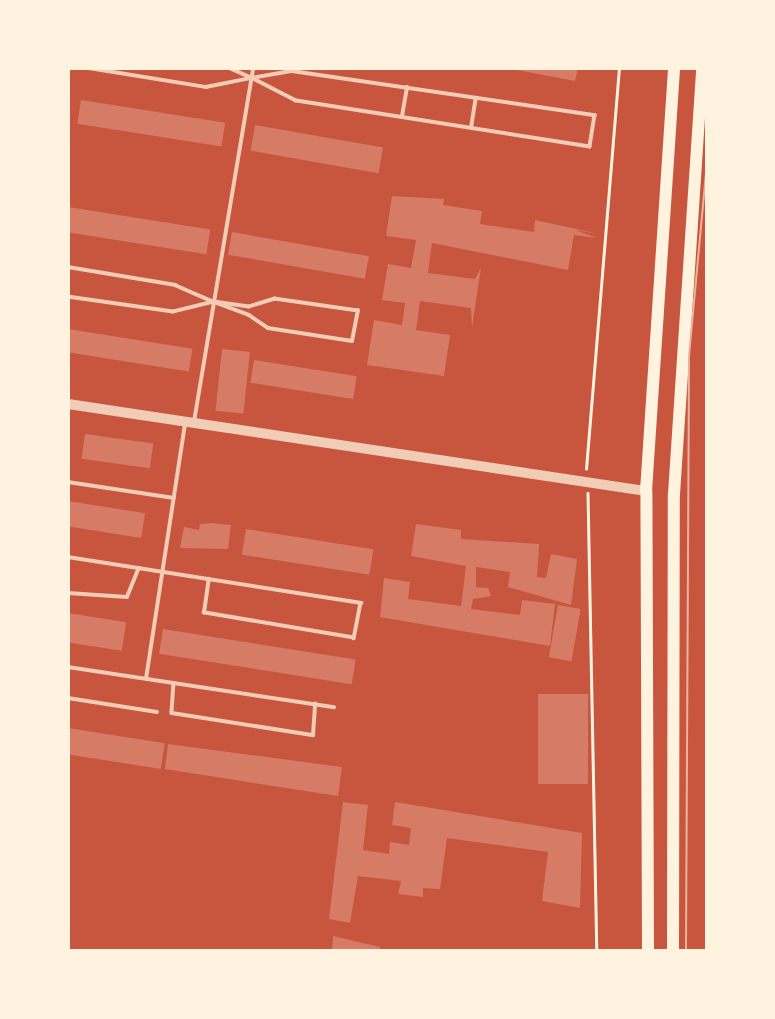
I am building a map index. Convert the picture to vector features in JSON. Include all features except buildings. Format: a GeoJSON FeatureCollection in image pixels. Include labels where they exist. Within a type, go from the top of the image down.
{"type":"FeatureCollection","features":[{"type":"Feature","properties":{"kind":"main road"},"geometry":{"type":"LineString","coordinates":[[648,951],[646,491],[674,68]]}},
{"type":"Feature","properties":{"kind":"main road"},"geometry":{"type":"LineString","coordinates":[[673,951],[674,494],[702,68]]}},
{"type":"Feature","properties":{"kind":"street"},"geometry":{"type":"LineString","coordinates":[[68,404],[587,478],[646,491]]}},
{"type":"Feature","properties":{"kind":"lane"},"geometry":{"type":"LineString","coordinates":[[89,68],[206,87],[251,78],[292,71],[595,115],[590,147],[296,101],[251,78],[229,68]]}},
{"type":"Feature","properties":{"kind":"lane"},"geometry":{"type":"LineString","coordinates":[[146,679],[174,498],[214,302],[253,68]]}},
{"type":"Feature","properties":{"kind":"lane"},"geometry":{"type":"LineString","coordinates":[[402,117],[407,87]]}},
{"type":"Feature","properties":{"kind":"lane"},"geometry":{"type":"LineString","coordinates":[[471,128],[476,98]]}},
{"type":"Feature","properties":{"kind":"lane"},"geometry":{"type":"LineString","coordinates":[[68,267],[175,285],[214,302],[268,328],[352,341],[358,311],[275,299],[249,307],[214,302],[173,312],[68,297]]}},
{"type":"Feature","properties":{"kind":"lane"},"geometry":{"type":"LineString","coordinates":[[68,482],[174,498]]}},
{"type":"Feature","properties":{"kind":"lane"},"geometry":{"type":"LineString","coordinates":[[68,557],[139,568],[163,572],[209,579],[361,603],[354,638],[204,613],[209,579]]}},
{"type":"Feature","properties":{"kind":"lane"},"geometry":{"type":"LineString","coordinates":[[68,593],[127,597],[139,568]]}},
{"type":"Feature","properties":{"kind":"lane"},"geometry":{"type":"LineString","coordinates":[[68,667],[334,707]]}},
{"type":"Feature","properties":{"kind":"lane"},"geometry":{"type":"LineString","coordinates":[[174,683],[172,713],[313,735],[315,705]]}},
{"type":"Feature","properties":{"kind":"lane"},"geometry":{"type":"LineString","coordinates":[[68,698],[158,712]]}},
{"type":"Feature","properties":{"kind":"path"},"geometry":{"type":"LineString","coordinates":[[597,951],[587,478],[619,68]]}},
{"type":"Feature","properties":{"kind":"tram line"},"geometry":{"type":"LineString","coordinates":[[686,951],[689,356],[707,161]]}}]}
